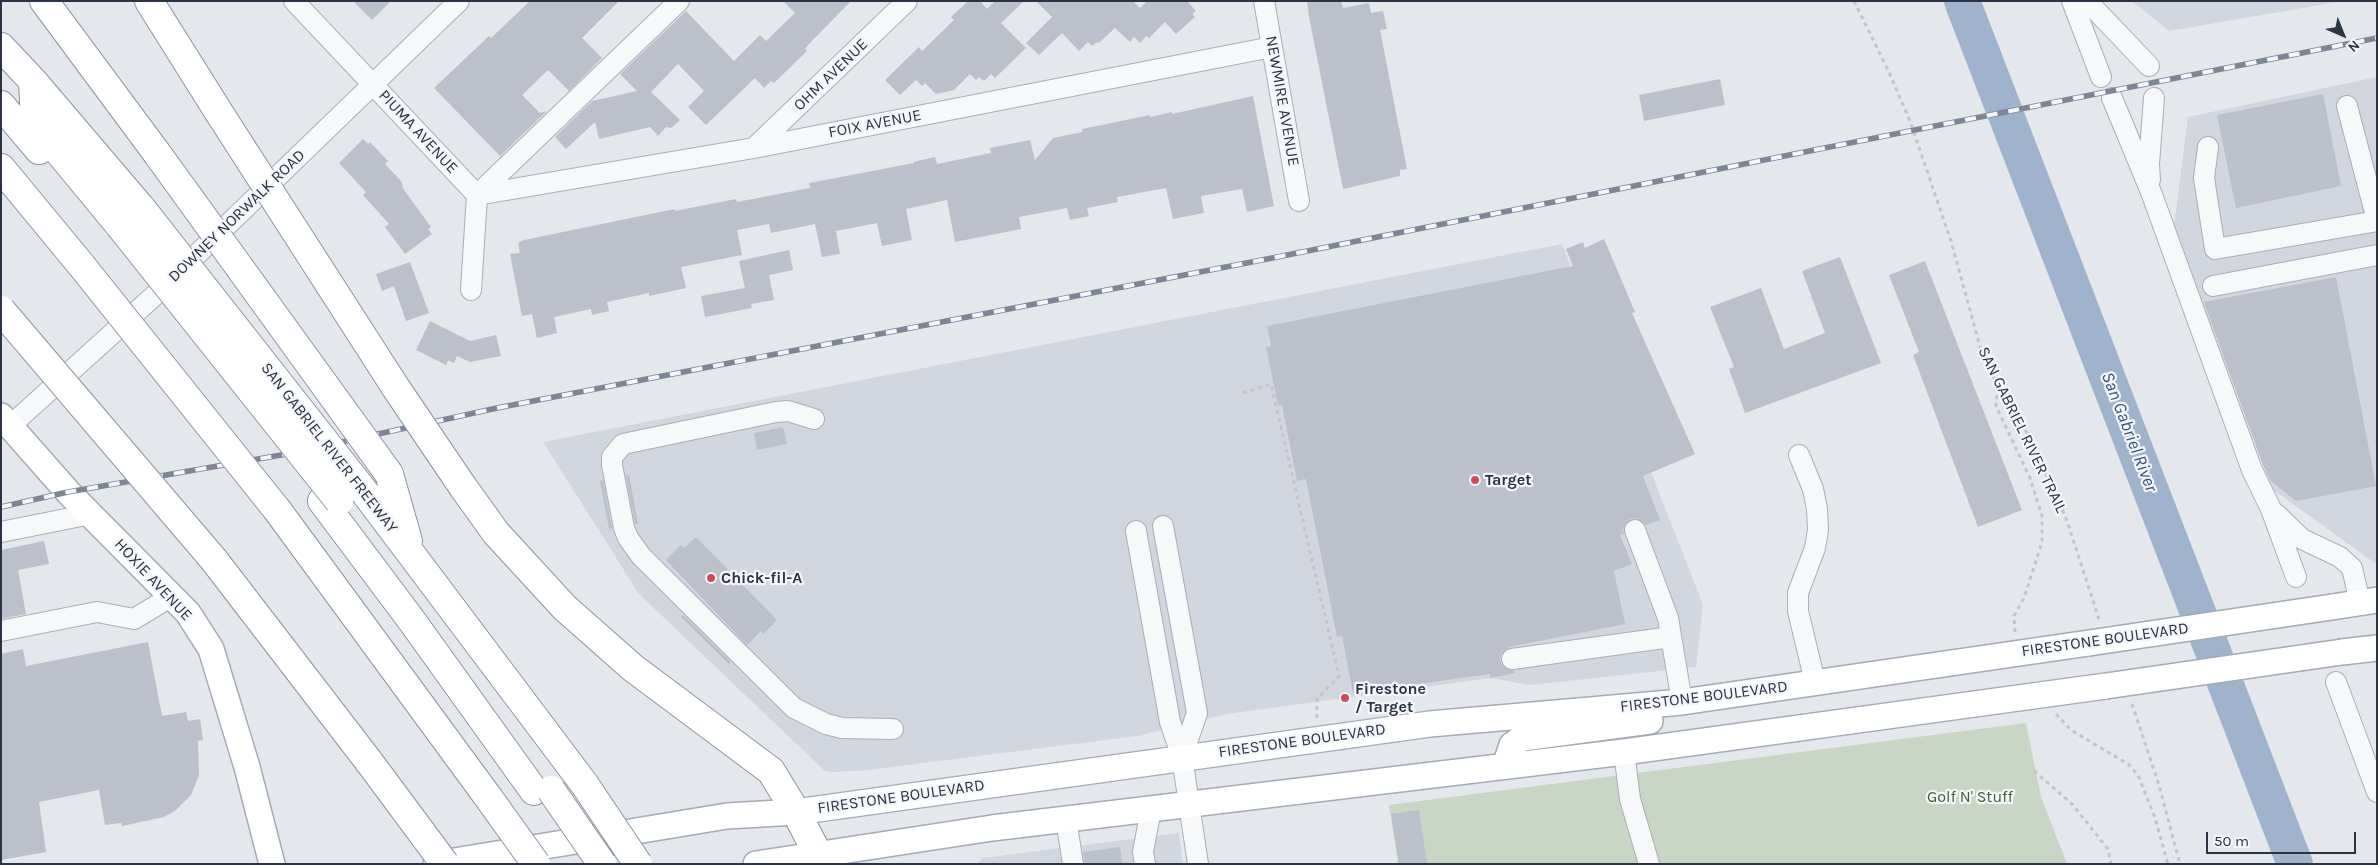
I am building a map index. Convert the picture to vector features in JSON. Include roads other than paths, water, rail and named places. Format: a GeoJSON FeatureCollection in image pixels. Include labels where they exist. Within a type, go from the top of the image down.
{"type":"FeatureCollection","features":[{"type":"Feature","properties":{"kind":"highway"},"geometry":{"type":"LineString","coordinates":[[44,1],[156,152],[389,474],[413,557]]}},
{"type":"Feature","properties":{"kind":"highway"},"geometry":{"type":"LineString","coordinates":[[148,1],[390,380],[496,533],[565,608],[633,668],[771,771],[822,859]]}},
{"type":"Feature","properties":{"kind":"highway","name":"SAN GABRIEL RIVER FREEWAY"},"geometry":{"type":"LineString","coordinates":[[1,47],[33,81],[142,209],[366,494],[585,785],[638,864]]}},
{"type":"Feature","properties":{"kind":"highway"},"geometry":{"type":"LineString","coordinates":[[33,81],[35,122],[115,233]]}},
{"type":"Feature","properties":{"kind":"highway"},"geometry":{"type":"LineString","coordinates":[[1,105],[115,233],[330,501],[542,791],[602,864]]}},
{"type":"Feature","properties":{"kind":"highway"},"geometry":{"type":"LineString","coordinates":[[1,168],[278,511],[536,864]]}},
{"type":"Feature","properties":{"kind":"highway"},"geometry":{"type":"LineString","coordinates":[[1,183],[82,266]]}},
{"type":"Feature","properties":{"kind":"highway"},"geometry":{"type":"LineString","coordinates":[[1,310],[214,560],[445,864]]}},
{"type":"Feature","properties":{"kind":"highway"},"geometry":{"type":"LineString","coordinates":[[542,791],[584,864]]}},
{"type":"Feature","properties":{"kind":"main road","name":"HOXIE AVENUE"},"geometry":{"type":"LineString","coordinates":[[6,421],[91,514],[188,613],[211,649],[244,758],[272,864]]}},
{"type":"Feature","properties":{"kind":"main road","name":"FIRESTONE BOULEVARD"},"geometry":{"type":"LineString","coordinates":[[436,864],[727,816],[796,812],[1430,724],[1682,702],[2018,652],[2095,634],[2332,607],[2368,601]]}},
{"type":"Feature","properties":{"kind":"main road"},"geometry":{"type":"LineString","coordinates":[[756,864],[822,859],[992,828],[1189,806],[1624,752],[2048,695],[2377,648]]}},
{"type":"Feature","properties":{"kind":"main road"},"geometry":{"type":"LineString","coordinates":[[1505,766],[1512,745],[1522,738],[1650,721],[1682,702]]}},
{"type":"Feature","properties":{"kind":"street","name":"PIUMA AVENUE"},"geometry":{"type":"LineString","coordinates":[[294,1],[477,195]]}},
{"type":"Feature","properties":{"kind":"street","name":"DOWNEY NORWALK ROAD"},"geometry":{"type":"LineString","coordinates":[[6,421],[155,295],[459,1]]}},
{"type":"Feature","properties":{"kind":"street"},"geometry":{"type":"LineString","coordinates":[[472,290],[477,195],[679,1]]}},
{"type":"Feature","properties":{"kind":"street","name":"OHM AVENUE"},"geometry":{"type":"LineString","coordinates":[[754,148],[907,1]]}},
{"type":"Feature","properties":{"kind":"street","name":"NEWMIRE AVENUE"},"geometry":{"type":"LineString","coordinates":[[1264,1],[1299,201]]}},
{"type":"Feature","properties":{"kind":"street"},"geometry":{"type":"LineString","coordinates":[[2072,1],[2102,77]]}},
{"type":"Feature","properties":{"kind":"street"},"geometry":{"type":"LineString","coordinates":[[2087,1],[2149,66]]}},
{"type":"Feature","properties":{"kind":"street","name":"FOIX AVENUE"},"geometry":{"type":"LineString","coordinates":[[477,195],[754,148],[1272,46]]}},
{"type":"Feature","properties":{"kind":"street"},"geometry":{"type":"LineString","coordinates":[[2112,98],[2151,192],[2252,470],[2271,509],[2296,577]]}},
{"type":"Feature","properties":{"kind":"street"},"geometry":{"type":"LineString","coordinates":[[2151,192],[2149,164],[2154,98]]}},
{"type":"Feature","properties":{"kind":"street"},"geometry":{"type":"LineString","coordinates":[[2208,147],[2204,178],[2216,249],[2377,220],[2347,106]]}},
{"type":"Feature","properties":{"kind":"street"},"geometry":{"type":"LineString","coordinates":[[2213,286],[2377,255]]}},
{"type":"Feature","properties":{"kind":"street"},"geometry":{"type":"LineString","coordinates":[[814,419],[788,411],[776,412],[623,444],[612,457],[612,464],[624,528],[628,538],[641,556],[794,708],[826,724],[842,728],[894,729]]}},
{"type":"Feature","properties":{"kind":"street"},"geometry":{"type":"LineString","coordinates":[[1799,455],[1813,489],[1817,509],[1818,530],[1815,548],[1798,593],[1798,611],[1815,682]]}},
{"type":"Feature","properties":{"kind":"street"},"geometry":{"type":"LineString","coordinates":[[2271,509],[2302,539],[2340,557],[2352,568],[2368,601]]}},
{"type":"Feature","properties":{"kind":"street"},"geometry":{"type":"LineString","coordinates":[[1,532],[91,514]]}},
{"type":"Feature","properties":{"kind":"street"},"geometry":{"type":"LineString","coordinates":[[1163,526],[1198,713],[1182,757]]}},
{"type":"Feature","properties":{"kind":"street"},"geometry":{"type":"LineString","coordinates":[[1635,530],[1668,618],[1682,702]]}},
{"type":"Feature","properties":{"kind":"street"},"geometry":{"type":"LineString","coordinates":[[1136,532],[1170,722],[1182,757],[1198,864]]}},
{"type":"Feature","properties":{"kind":"street"},"geometry":{"type":"LineString","coordinates":[[1,631],[97,612],[134,619],[172,596]]}},
{"type":"Feature","properties":{"kind":"street"},"geometry":{"type":"LineString","coordinates":[[1512,659],[1671,637]]}},
{"type":"Feature","properties":{"kind":"street"},"geometry":{"type":"LineString","coordinates":[[2336,682],[2374,786]]}},
{"type":"Feature","properties":{"kind":"street"},"geometry":{"type":"LineString","coordinates":[[1624,752],[1630,799],[1650,864]]}},
{"type":"Feature","properties":{"kind":"street"},"geometry":{"type":"LineString","coordinates":[[2374,786],[2377,756]]}},
{"type":"Feature","properties":{"kind":"street"},"geometry":{"type":"LineString","coordinates":[[1145,864],[1143,852],[1151,809]]}},
{"type":"Feature","properties":{"kind":"street"},"geometry":{"type":"LineString","coordinates":[[1066,819],[1073,864]]}},
{"type":"Feature","properties":{"kind":"waterway","name":"San Gabriel River"},"geometry":{"type":"LineString","coordinates":[[1962,1],[2295,864]]}},
{"type":"Feature","properties":{"kind":"railway"},"geometry":{"type":"LineString","coordinates":[[1,507],[68,492],[287,454],[497,408],[1262,260],[2377,38]]}},
{"type":"Feature","properties":{"kind":"place","name":"Target"},"geometry":{"type":"Point","coordinates":[1475,480]}},
{"type":"Feature","properties":{"kind":"place","name":"Chick-fil-A"},"geometry":{"type":"Point","coordinates":[711,578]}},
{"type":"Feature","properties":{"kind":"place","name":"Firestone / Target"},"geometry":{"type":"Point","coordinates":[1345,698]}},
{"type":"Feature","properties":{"kind":"park label","name":"Golf N' Stuff"},"geometry":{"type":"Point","coordinates":[1970,797]}}]}
